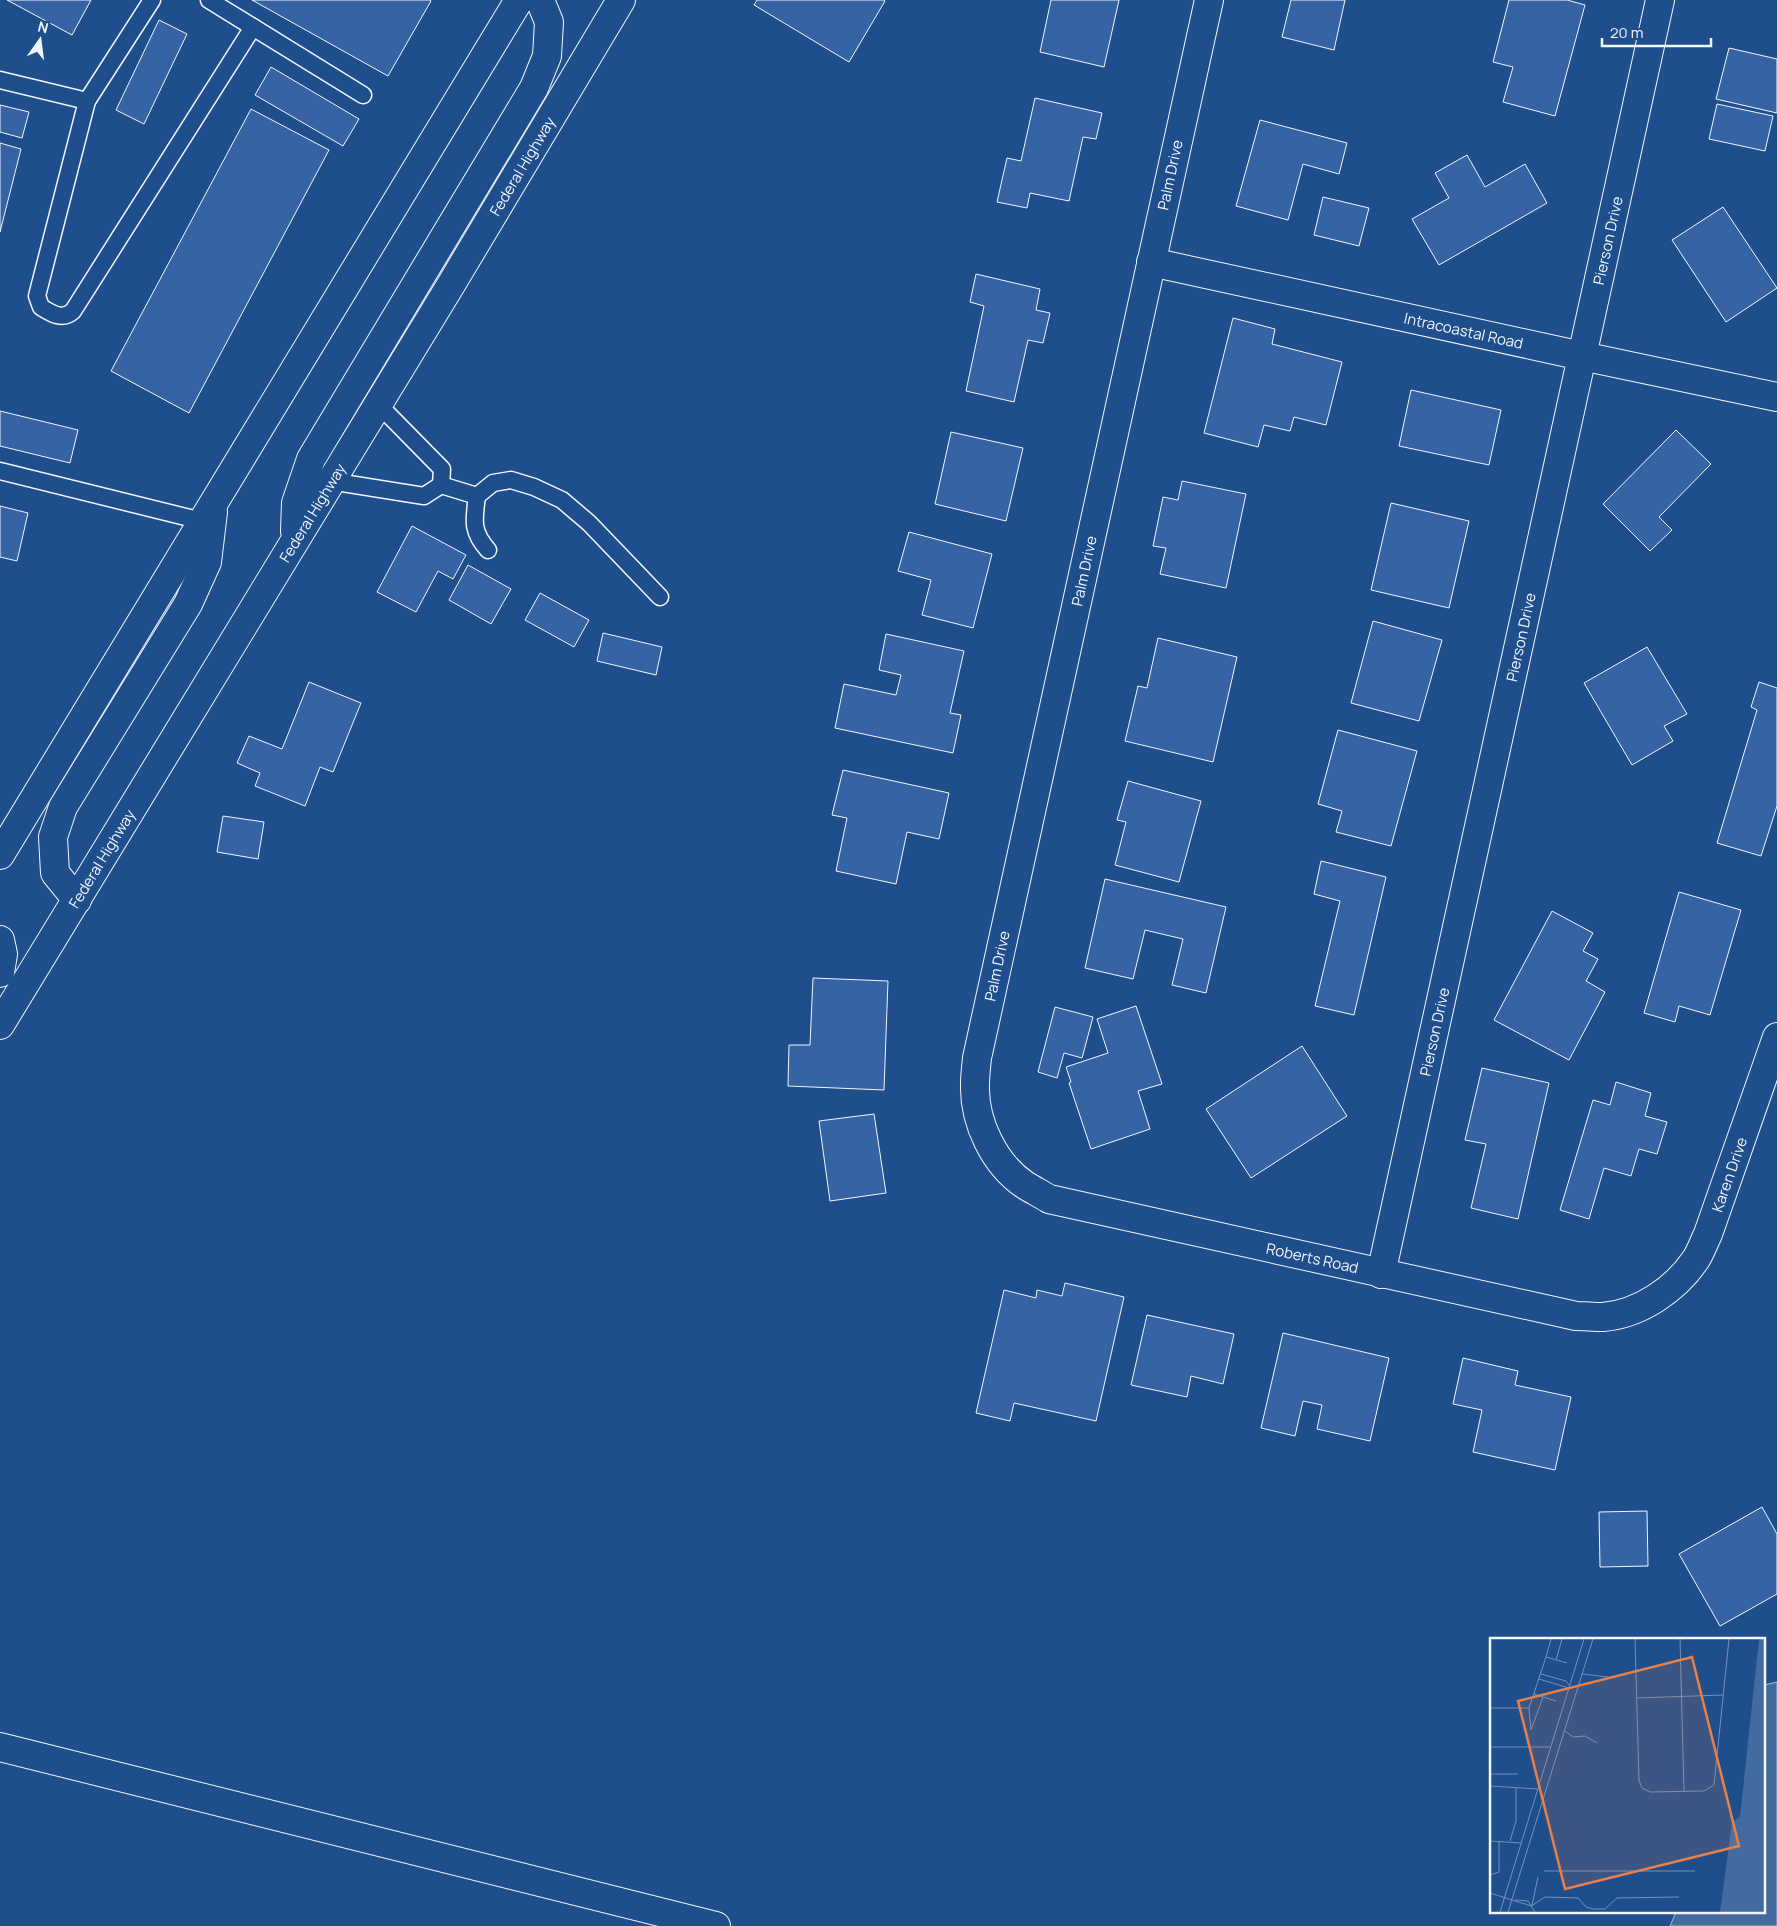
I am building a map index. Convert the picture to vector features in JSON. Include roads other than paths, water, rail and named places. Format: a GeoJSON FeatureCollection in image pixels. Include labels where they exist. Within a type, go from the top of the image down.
{"type":"FeatureCollection","features":[{"type":"Feature","properties":{"kind":"street","name":"Federal Highway"},"geometry":{"type":"LineString","coordinates":[[0,1025],[452,283],[621,0]]}},
{"type":"Feature","properties":{"kind":"street","name":"Palm Drive"},"geometry":{"type":"LineString","coordinates":[[988,1141],[978,1114],[974,1086],[977,1058],[1209,0]]}},
{"type":"Feature","properties":{"kind":"street","name":"Pierson Drive"},"geometry":{"type":"LineString","coordinates":[[1381,1274],[1660,0]]}},
{"type":"Feature","properties":{"kind":"street"},"geometry":{"type":"LineString","coordinates":[[0,855],[521,1],[549,22],[547,56],[534,88],[312,459],[296,504],[294,540]]}},
{"type":"Feature","properties":{"kind":"street","name":"Intracoastal Road"},"geometry":{"type":"LineString","coordinates":[[1151,262],[1777,397]]}},
{"type":"Feature","properties":{"kind":"street"},"geometry":{"type":"LineString","coordinates":[[77,900],[55,873],[52,837],[63,807],[188,604],[207,562],[208,512]]}},
{"type":"Feature","properties":{"kind":"street"},"geometry":{"type":"LineString","coordinates":[[0,940],[3,954],[0,973]]}},
{"type":"Feature","properties":{"kind":"street","name":"Karen Drive"},"geometry":{"type":"LineString","coordinates":[[1657,1297],[1679,1280],[1697,1258],[1777,1037]]}},
{"type":"Feature","properties":{"kind":"street","name":"Roberts Road"},"geometry":{"type":"LineString","coordinates":[[988,1141],[1004,1165],[1024,1184],[1049,1199],[1576,1316],[1604,1317],[1632,1310],[1657,1297]]}},
{"type":"Feature","properties":{"kind":"street"},"geometry":{"type":"LineString","coordinates":[[0,1748],[716,1926]]}},
{"type":"Feature","properties":{"kind":"lane"},"geometry":{"type":"LineString","coordinates":[[152,0],[87,102],[37,296],[41,306],[56,316],[69,314],[73,311],[253,27]]}},
{"type":"Feature","properties":{"kind":"lane"},"geometry":{"type":"LineString","coordinates":[[209,0],[363,95]]}},
{"type":"Feature","properties":{"kind":"lane"},"geometry":{"type":"LineString","coordinates":[[0,80],[87,102]]}},
{"type":"Feature","properties":{"kind":"lane"},"geometry":{"type":"LineString","coordinates":[[377,404],[442,469],[441,486]]}},
{"type":"Feature","properties":{"kind":"lane"},"geometry":{"type":"LineString","coordinates":[[0,471],[208,512]]}},
{"type":"Feature","properties":{"kind":"lane"},"geometry":{"type":"LineString","coordinates":[[488,550],[478,538],[474,518],[477,496],[493,483],[511,480],[562,500],[660,597]]}},
{"type":"Feature","properties":{"kind":"lane"},"geometry":{"type":"LineString","coordinates":[[330,481],[424,496],[441,486],[477,496]]}},
{"type":"Feature","properties":{"kind":"water"},"geometry":{"type":"Polygon","coordinates":[[[1777,1682],[1777,1926],[1670,1926],[1675,1914],[1764,1914],[1764,1685],[1777,1682]]]}}]}
